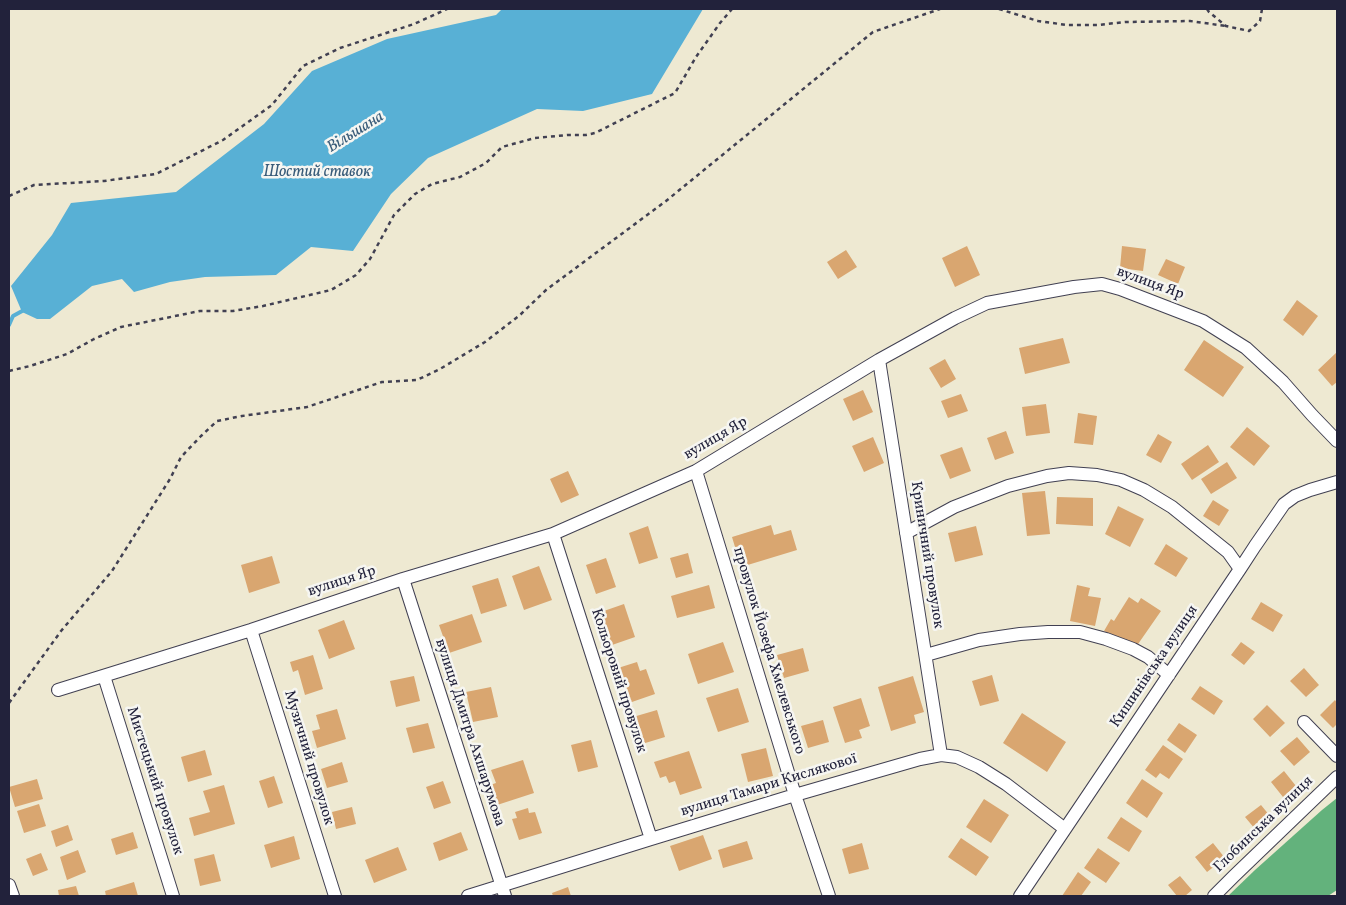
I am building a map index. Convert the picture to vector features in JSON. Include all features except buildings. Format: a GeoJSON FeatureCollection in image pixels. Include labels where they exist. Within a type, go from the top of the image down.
{"type":"FeatureCollection","features":[{"type":"Feature","properties":{"kind":"street","name":"вулиця Яр"},"geometry":{"type":"LineString","coordinates":[[58,690],[251,630],[403,579],[554,534],[696,471],[879,360],[955,318],[987,303],[1074,287],[1102,284],[1203,321],[1246,348],[1283,382],[1337,441]]}},
{"type":"Feature","properties":{"kind":"street","name":"Криничний провулок"},"geometry":{"type":"LineString","coordinates":[[879,360],[942,755]]}},
{"type":"Feature","properties":{"kind":"street","name":"провулок Йозефа Хмелевського"},"geometry":{"type":"LineString","coordinates":[[696,471],[795,796],[829,896]]}},
{"type":"Feature","properties":{"kind":"street"},"geometry":{"type":"LineString","coordinates":[[906,533],[954,507],[1008,486],[1047,476],[1069,473],[1097,475],[1121,480],[1144,490],[1172,507],[1228,552],[1240,569]]}},
{"type":"Feature","properties":{"kind":"street","name":"Кишинівська вулиця"},"geometry":{"type":"LineString","coordinates":[[1020,896],[1284,504],[1295,496],[1337,482]]}},
{"type":"Feature","properties":{"kind":"street","name":"Кольоровий провулок"},"geometry":{"type":"LineString","coordinates":[[554,534],[651,839]]}},
{"type":"Feature","properties":{"kind":"street","name":"вулиця Дмитра Ахшарумова"},"geometry":{"type":"LineString","coordinates":[[403,579],[503,891]]}},
{"type":"Feature","properties":{"kind":"street","name":"Музичний провулок"},"geometry":{"type":"LineString","coordinates":[[251,630],[335,896]]}},
{"type":"Feature","properties":{"kind":"street"},"geometry":{"type":"LineString","coordinates":[[926,655],[979,640],[1020,634],[1080,632],[1133,649],[1148,657],[1169,675]]}},
{"type":"Feature","properties":{"kind":"street","name":"Мистецький провулок"},"geometry":{"type":"LineString","coordinates":[[104,676],[174,896]]}},
{"type":"Feature","properties":{"kind":"street"},"geometry":{"type":"LineString","coordinates":[[1304,722],[1337,756]]}},
{"type":"Feature","properties":{"kind":"street","name":"вулиця Тамари Кислякової"},"geometry":{"type":"LineString","coordinates":[[468,896],[503,891],[651,839],[920,759],[942,755],[957,757],[979,767],[1006,784],[1065,829]]}},
{"type":"Feature","properties":{"kind":"street","name":"Глобинська вулиця"},"geometry":{"type":"LineString","coordinates":[[1214,896],[1337,777]]}},
{"type":"Feature","properties":{"kind":"street"},"geometry":{"type":"LineString","coordinates":[[9,885],[12,896]]}},
{"type":"Feature","properties":{"kind":"path"},"geometry":{"type":"LineString","coordinates":[[9,196],[34,185],[104,181],[156,174],[223,140],[272,106],[303,66],[340,48],[414,24],[447,9]]}},
{"type":"Feature","properties":{"kind":"path"},"geometry":{"type":"LineString","coordinates":[[9,371],[67,354],[121,327],[200,311],[233,311],[263,306],[331,290],[356,275],[370,259],[394,215],[415,194],[432,184],[460,177],[486,163],[502,146],[535,138],[595,133],[675,93],[696,57],[732,9]]}},
{"type":"Feature","properties":{"kind":"path"},"geometry":{"type":"LineString","coordinates":[[9,702],[60,631],[112,571],[170,479],[181,457],[218,421],[307,407],[382,382],[417,380],[440,369],[485,342],[520,315],[546,290],[666,201],[873,32],[940,9]]}},
{"type":"Feature","properties":{"kind":"path"},"geometry":{"type":"LineString","coordinates":[[1000,9],[1038,21],[1067,25],[1190,21],[1249,31],[1260,21],[1262,9]]}},
{"type":"Feature","properties":{"kind":"path"},"geometry":{"type":"LineString","coordinates":[[1208,9],[1226,26]]}},
{"type":"Feature","properties":{"kind":"green space"},"geometry":{"type":"Polygon","coordinates":[[[1337,798],[1337,890],[1328,896],[1228,896],[1255,870],[1337,798]]]}},
{"type":"Feature","properties":{"kind":"water","name":"Шостий ставок"},"geometry":{"type":"Polygon","coordinates":[[[502,9],[703,9],[652,94],[583,111],[537,109],[428,158],[391,194],[353,251],[311,247],[276,275],[205,277],[170,282],[134,292],[122,279],[92,286],[50,319],[37,319],[22,312],[11,286],[52,235],[71,203],[176,192],[264,124],[312,71],[387,39],[496,15],[502,9]]]}},
{"type":"Feature","properties":{"kind":"waterway","name":"Вільшана"},"geometry":{"type":"LineString","coordinates":[[9,325],[13,316],[24,310]]}}]}
